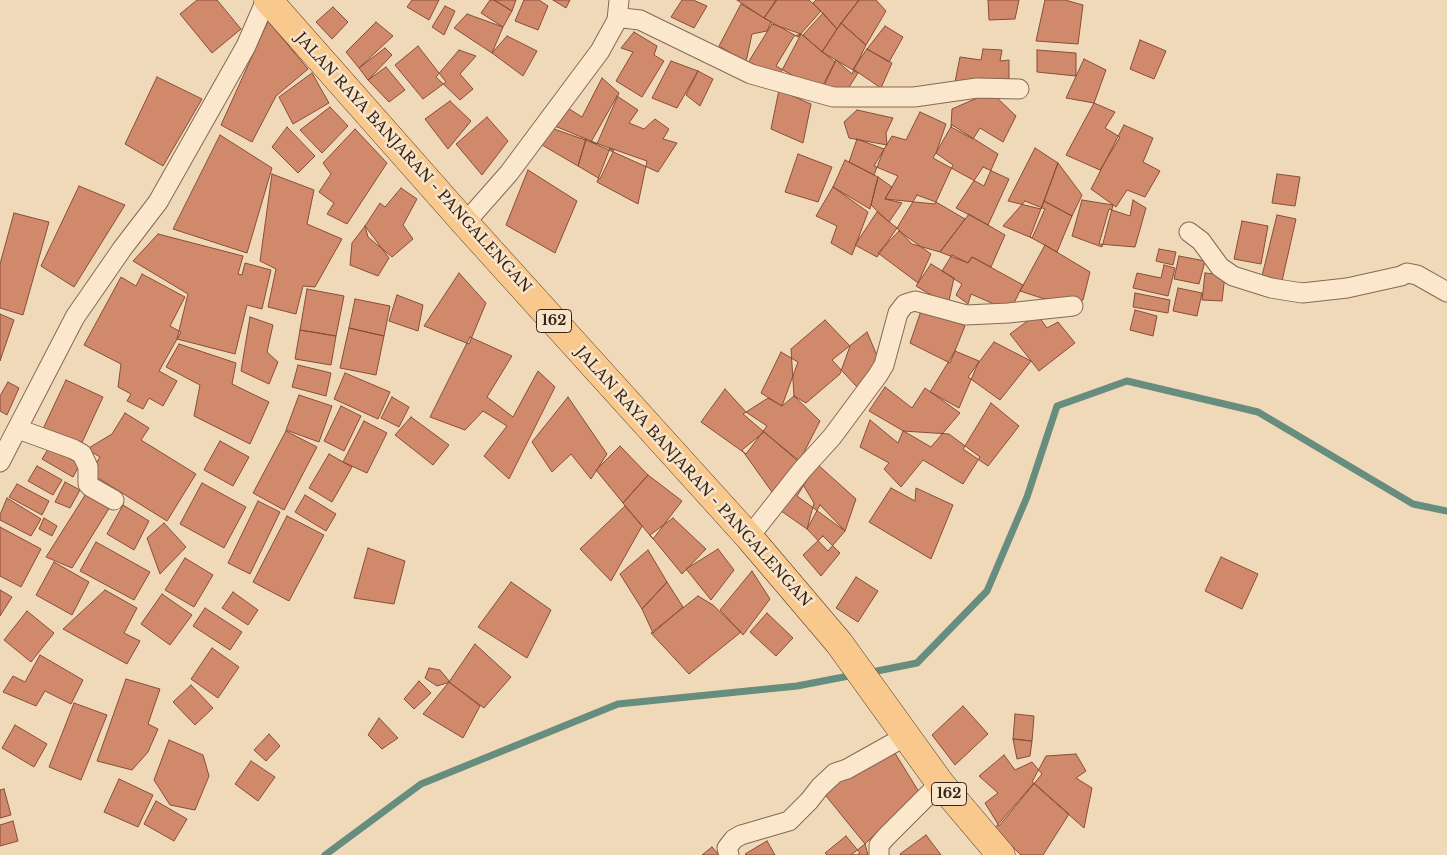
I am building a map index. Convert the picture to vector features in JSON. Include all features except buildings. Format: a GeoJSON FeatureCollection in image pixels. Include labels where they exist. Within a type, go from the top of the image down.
{"type":"FeatureCollection","features":[{"type":"Feature","properties":{"kind":"main road","name":"JALAN RAYA BANJARAN - PANGALENGAN"},"geometry":{"type":"LineString","coordinates":[[267,0],[465,223],[749,537],[839,643],[940,783],[1001,855]]}},
{"type":"Feature","properties":{"kind":"street"},"geometry":{"type":"LineString","coordinates":[[0,462],[75,317],[162,194],[246,46],[267,0]]}},
{"type":"Feature","properties":{"kind":"street"},"geometry":{"type":"LineString","coordinates":[[465,223],[509,173],[600,51],[617,20],[619,0]]}},
{"type":"Feature","properties":{"kind":"street"},"geometry":{"type":"LineString","coordinates":[[617,20],[623,18],[640,20],[751,74],[832,97],[914,97],[977,88],[1018,89]]}},
{"type":"Feature","properties":{"kind":"street"},"geometry":{"type":"LineString","coordinates":[[1189,232],[1201,241],[1220,267],[1233,276],[1271,288],[1302,293],[1347,288],[1407,273],[1417,275],[1447,292]]}},
{"type":"Feature","properties":{"kind":"street"},"geometry":{"type":"LineString","coordinates":[[749,537],[802,470],[832,437],[878,375],[884,365],[898,313],[905,304],[915,301],[966,315],[1016,313],[1073,306]]}},
{"type":"Feature","properties":{"kind":"street"},"geometry":{"type":"LineString","coordinates":[[18,428],[82,454],[88,467],[88,484],[114,500]]}},
{"type":"Feature","properties":{"kind":"street"},"geometry":{"type":"LineString","coordinates":[[729,855],[727,848],[734,839],[741,835],[789,821],[835,773],[847,769],[904,732]]}},
{"type":"Feature","properties":{"kind":"street"},"geometry":{"type":"LineString","coordinates":[[879,855],[879,845],[940,783]]}},
{"type":"Feature","properties":{"kind":"waterway"},"geometry":{"type":"LineString","coordinates":[[867,673],[917,663],[987,591],[1027,497],[1057,406],[1127,381],[1258,412],[1413,504],[1447,511]]}},
{"type":"Feature","properties":{"kind":"waterway"},"geometry":{"type":"LineString","coordinates":[[325,855],[421,784],[618,704],[797,686],[854,675]]}}]}
